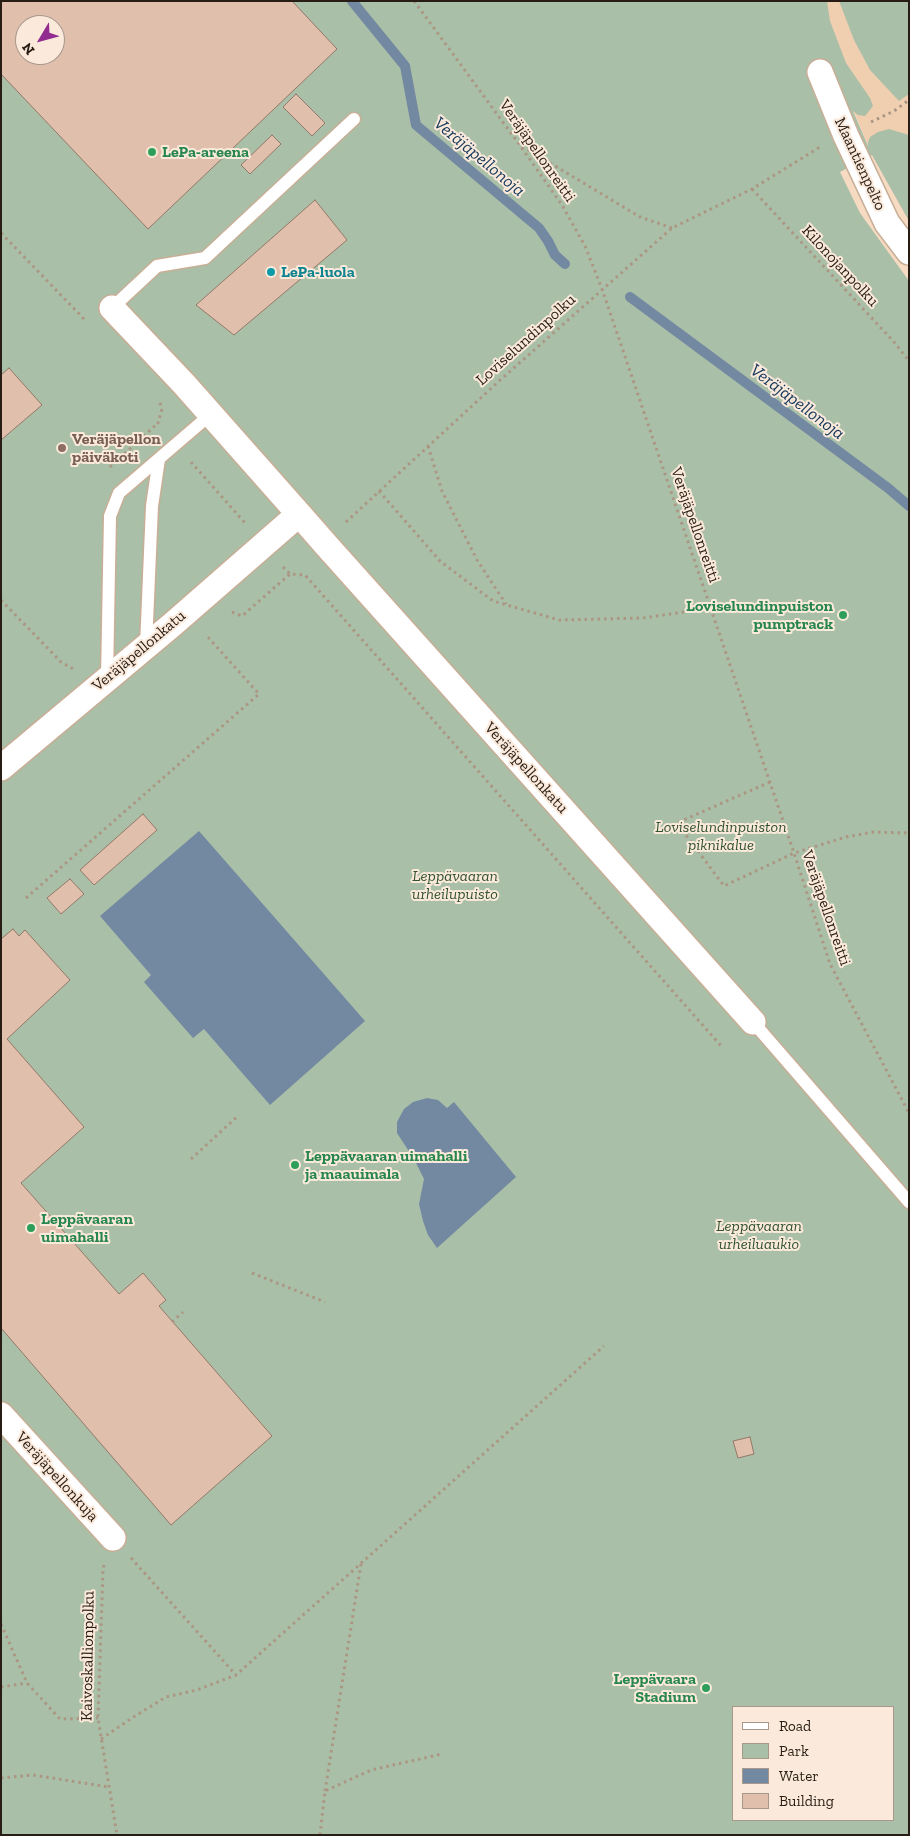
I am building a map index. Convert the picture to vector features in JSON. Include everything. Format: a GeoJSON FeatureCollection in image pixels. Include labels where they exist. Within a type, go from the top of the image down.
{"type":"FeatureCollection","features":[{"type":"Feature","properties":{"kind":"street","name":"Maantienpelto"},"geometry":{"type":"LineString","coordinates":[[820,72],[846,136],[887,223],[909,252]]}},
{"type":"Feature","properties":{"kind":"street","name":"Veräjäpellonkatu"},"geometry":{"type":"LineString","coordinates":[[112,308],[211,414],[753,1022]]}},
{"type":"Feature","properties":{"kind":"street","name":"Veräjäpellonkatu"},"geometry":{"type":"LineString","coordinates":[[1,768],[300,514]]}},
{"type":"Feature","properties":{"kind":"street","name":"Veräjäpellonkuja"},"geometry":{"type":"LineString","coordinates":[[1,1415],[113,1538]]}},
{"type":"Feature","properties":{"kind":"lane"},"geometry":{"type":"LineString","coordinates":[[112,308],[157,266],[205,258],[354,119]]}},
{"type":"Feature","properties":{"kind":"lane"},"geometry":{"type":"LineString","coordinates":[[100,685],[110,516],[119,493],[211,414]]}},
{"type":"Feature","properties":{"kind":"lane"},"geometry":{"type":"LineString","coordinates":[[146,646],[152,506],[160,459]]}},
{"type":"Feature","properties":{"kind":"lane"},"geometry":{"type":"LineString","coordinates":[[753,1022],[909,1202]]}},
{"type":"Feature","properties":{"kind":"path","name":"Veräjäpellonreitti"},"geometry":{"type":"LineString","coordinates":[[414,1],[562,205],[585,246],[602,289],[711,608],[830,964],[909,1114]]}},
{"type":"Feature","properties":{"kind":"path"},"geometry":{"type":"LineString","coordinates":[[894,111],[909,100]]}},
{"type":"Feature","properties":{"kind":"path","name":"Loviselundinpolku"},"geometry":{"type":"LineString","coordinates":[[344,523],[672,228],[752,188],[812,151],[846,136]]}},
{"type":"Feature","properties":{"kind":"path"},"geometry":{"type":"LineString","coordinates":[[519,144],[640,217],[672,228]]}},
{"type":"Feature","properties":{"kind":"path","name":"Kilonojanpolku"},"geometry":{"type":"LineString","coordinates":[[752,188],[894,342],[909,361]]}},
{"type":"Feature","properties":{"kind":"path"},"geometry":{"type":"LineString","coordinates":[[175,444],[290,574],[305,575],[722,1047]]}},
{"type":"Feature","properties":{"kind":"path"},"geometry":{"type":"LineString","coordinates":[[428,446],[442,491],[476,560],[506,605]]}},
{"type":"Feature","properties":{"kind":"path"},"geometry":{"type":"LineString","coordinates":[[379,491],[440,561],[492,601],[559,620],[643,618],[711,608]]}},
{"type":"Feature","properties":{"kind":"path"},"geometry":{"type":"LineString","coordinates":[[1,600],[61,662],[100,685]]}},
{"type":"Feature","properties":{"kind":"path"},"geometry":{"type":"LineString","coordinates":[[26,898],[259,694],[203,632]]}},
{"type":"Feature","properties":{"kind":"path"},"geometry":{"type":"LineString","coordinates":[[770,782],[677,823],[724,886],[794,853],[846,836],[873,832],[909,833]]}},
{"type":"Feature","properties":{"kind":"path"},"geometry":{"type":"LineString","coordinates":[[191,1159],[239,1115]]}},
{"type":"Feature","properties":{"kind":"path"},"geometry":{"type":"LineString","coordinates":[[252,1273],[325,1302]]}},
{"type":"Feature","properties":{"kind":"path"},"geometry":{"type":"LineString","coordinates":[[172,1322],[183,1312]]}},
{"type":"Feature","properties":{"kind":"path"},"geometry":{"type":"LineString","coordinates":[[102,1739],[166,1697],[197,1690],[236,1675],[604,1346]]}},
{"type":"Feature","properties":{"kind":"path","name":"Kaivoskallionpolku"},"geometry":{"type":"LineString","coordinates":[[113,1538],[103,1570],[98,1718],[117,1835]]}},
{"type":"Feature","properties":{"kind":"path"},"geometry":{"type":"LineString","coordinates":[[320,1835],[325,1791],[361,1563]]}},
{"type":"Feature","properties":{"kind":"path"},"geometry":{"type":"LineString","coordinates":[[1,1624],[27,1683],[60,1720],[98,1718]]}},
{"type":"Feature","properties":{"kind":"path"},"geometry":{"type":"LineString","coordinates":[[1,1686],[27,1683]]}},
{"type":"Feature","properties":{"kind":"path"},"geometry":{"type":"LineString","coordinates":[[325,1791],[372,1770],[442,1754]]}},
{"type":"Feature","properties":{"kind":"path"},"geometry":{"type":"LineString","coordinates":[[1,1778],[33,1775],[109,1787]]}},
{"type":"Feature","properties":{"kind":"shaded area"},"geometry":{"type":"Polygon","coordinates":[[[808,1],[909,1],[909,221],[872,155],[808,1]]]}},
{"type":"Feature","properties":{"kind":"green space","name":"Leppävaaran urheilupuisto"},"geometry":{"type":"Polygon","coordinates":[[[1,1],[827,1],[830,21],[846,63],[870,98],[873,106],[865,116],[858,115],[853,111],[868,146],[870,137],[878,132],[889,129],[909,135],[909,221],[872,155],[840,172],[860,213],[909,281],[909,1835],[1,1835],[1,1]]]}},
{"type":"Feature","properties":{"kind":"green space"},"geometry":{"type":"Polygon","coordinates":[[[839,1],[909,1],[909,94],[899,101],[870,70],[854,40],[839,1]]]}},
{"type":"Feature","properties":{"kind":"water"},"geometry":{"type":"Polygon","coordinates":[[[199,831],[365,1021],[270,1105],[204,1029],[193,1038],[144,982],[151,975],[100,916],[199,831]]]}},
{"type":"Feature","properties":{"kind":"water"},"geometry":{"type":"Polygon","coordinates":[[[427,1098],[438,1100],[447,1108],[454,1102],[516,1177],[437,1248],[428,1235],[419,1204],[424,1179],[397,1133],[397,1122],[404,1109],[413,1102],[427,1098]]]}},
{"type":"Feature","properties":{"kind":"building","name":"LePa-areena"},"geometry":{"type":"Polygon","coordinates":[[[1,1],[292,1],[337,49],[148,229],[1,74],[1,1]]]}},
{"type":"Feature","properties":{"kind":"building"},"geometry":{"type":"Polygon","coordinates":[[[296,94],[325,123],[312,136],[283,107],[296,94]]]}},
{"type":"Feature","properties":{"kind":"building"},"geometry":{"type":"Polygon","coordinates":[[[272,135],[281,144],[250,174],[241,165],[272,135]]]}},
{"type":"Feature","properties":{"kind":"building","name":"LePa-luola"},"geometry":{"type":"Polygon","coordinates":[[[315,200],[347,240],[234,335],[196,305],[315,200]]]}},
{"type":"Feature","properties":{"kind":"building"},"geometry":{"type":"Polygon","coordinates":[[[9,368],[42,405],[1,440],[1,375],[9,368]]]}},
{"type":"Feature","properties":{"kind":"building"},"geometry":{"type":"Polygon","coordinates":[[[143,814],[157,830],[94,885],[80,870],[143,814]]]}},
{"type":"Feature","properties":{"kind":"building"},"geometry":{"type":"Polygon","coordinates":[[[70,879],[84,894],[61,914],[47,898],[70,879]]]}},
{"type":"Feature","properties":{"kind":"building","name":"Leppävaaran uimahalli"},"geometry":{"type":"Polygon","coordinates":[[[13,929],[19,936],[25,930],[70,980],[7,1039],[84,1127],[21,1183],[119,1294],[143,1273],[166,1300],[159,1306],[272,1436],[171,1525],[1,1328],[1,939],[13,929]]]}},
{"type":"Feature","properties":{"kind":"building"},"geometry":{"type":"Polygon","coordinates":[[[750,1437],[754,1454],[738,1458],[733,1441],[750,1437]]]}},
{"type":"Feature","properties":{"kind":"waterway","name":"Veräjäpellonoja"},"geometry":{"type":"LineString","coordinates":[[352,1],[405,66],[416,125],[539,228],[555,255],[565,264]]}},
{"type":"Feature","properties":{"kind":"waterway","name":"Veräjäpellonoja"},"geometry":{"type":"LineString","coordinates":[[630,297],[888,488],[909,506]]}},
{"type":"Feature","properties":{"kind":"place","name":"LePa-areena"},"geometry":{"type":"Point","coordinates":[152,152]}},
{"type":"Feature","properties":{"kind":"place","name":"LePa-luola"},"geometry":{"type":"Point","coordinates":[271,272]}},
{"type":"Feature","properties":{"kind":"place","name":"Veräjäpellon päiväkoti"},"geometry":{"type":"Point","coordinates":[62,448]}},
{"type":"Feature","properties":{"kind":"place","name":"Loviselundinpuiston pumptrack"},"geometry":{"type":"Point","coordinates":[843,615]}},
{"type":"Feature","properties":{"kind":"place","name":"Leppävaaran uimahalli ja maauimala"},"geometry":{"type":"Point","coordinates":[295,1165]}},
{"type":"Feature","properties":{"kind":"place","name":"Leppävaaran uimahalli"},"geometry":{"type":"Point","coordinates":[31,1228]}},
{"type":"Feature","properties":{"kind":"place","name":"Leppävaara Stadium"},"geometry":{"type":"Point","coordinates":[706,1688]}},
{"type":"Feature","properties":{"kind":"park label","name":"Loviselundinpuiston piknikalue"},"geometry":{"type":"Point","coordinates":[721,836]}},
{"type":"Feature","properties":{"kind":"park label","name":"Leppävaaran urheiluaukio"},"geometry":{"type":"Point","coordinates":[759,1235]}}]}
